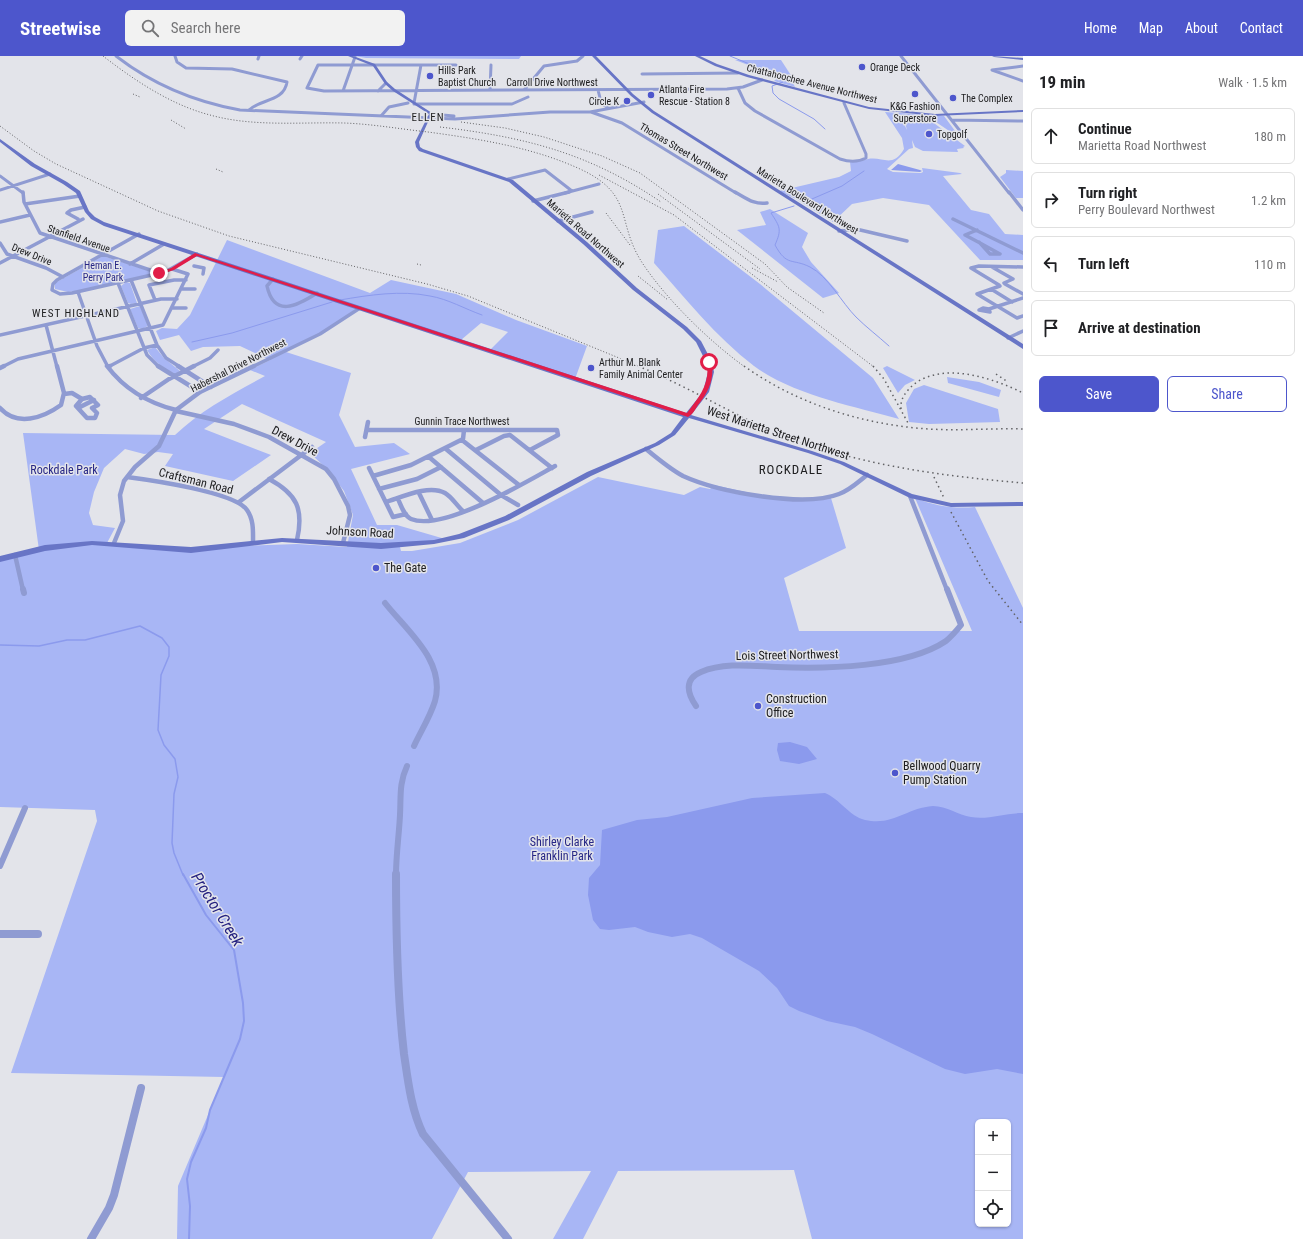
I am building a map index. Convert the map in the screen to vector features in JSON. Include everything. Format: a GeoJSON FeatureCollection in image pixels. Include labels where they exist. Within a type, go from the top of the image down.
{"type":"FeatureCollection","features":[{"type":"Feature","properties":{"kind":"street"},"geometry":{"type":"LineString","coordinates":[[116,56],[143,74],[186,96],[216,106],[248,110],[461,119],[550,112],[591,112],[642,102]]}},
{"type":"Feature","properties":{"kind":"street"},"geometry":{"type":"LineString","coordinates":[[175,56],[177,62],[186,68],[232,69],[287,82],[283,92],[262,106],[253,106],[248,110]]}},
{"type":"Feature","properties":{"kind":"street"},"geometry":{"type":"LineString","coordinates":[[350,56],[374,65],[386,83],[394,90],[431,114],[468,116]]}},
{"type":"Feature","properties":{"kind":"street"},"geometry":{"type":"LineString","coordinates":[[542,64],[577,61],[583,56]]}},
{"type":"Feature","properties":{"kind":"street"},"geometry":{"type":"LineString","coordinates":[[594,56],[628,90],[665,118],[1023,344]]}},
{"type":"Feature","properties":{"kind":"street"},"geometry":{"type":"LineString","coordinates":[[597,56],[628,90]]}},
{"type":"Feature","properties":{"kind":"street","name":"Chattahoochee Avenue Northwest"},"geometry":{"type":"LineString","coordinates":[[697,56],[738,73],[778,85],[844,103],[896,112],[948,115],[1022,112]]}},
{"type":"Feature","properties":{"kind":"street"},"geometry":{"type":"LineString","coordinates":[[901,56],[1023,210]]}},
{"type":"Feature","properties":{"kind":"street"},"geometry":{"type":"LineString","coordinates":[[994,56],[1023,59]]}},
{"type":"Feature","properties":{"kind":"street"},"geometry":{"type":"LineString","coordinates":[[343,91],[355,57]]}},
{"type":"Feature","properties":{"kind":"street"},"geometry":{"type":"LineString","coordinates":[[1017,59],[1022,66],[992,70],[1023,81]]}},
{"type":"Feature","properties":{"kind":"street"},"geometry":{"type":"LineString","coordinates":[[524,90],[543,66],[550,64]]}},
{"type":"Feature","properties":{"kind":"street"},"geometry":{"type":"LineString","coordinates":[[352,65],[456,65]]}},
{"type":"Feature","properties":{"kind":"street","name":"Carroll Drive Northwest"},"geometry":{"type":"LineString","coordinates":[[352,65],[316,66],[307,88],[317,91],[628,90],[738,88],[762,80]]}},
{"type":"Feature","properties":{"kind":"street"},"geometry":{"type":"LineString","coordinates":[[412,103],[417,90],[422,65]]}},
{"type":"Feature","properties":{"kind":"street"},"geometry":{"type":"LineString","coordinates":[[490,90],[491,65]]}},
{"type":"Feature","properties":{"kind":"street"},"geometry":{"type":"LineString","coordinates":[[642,74],[738,73]]}},
{"type":"Feature","properties":{"kind":"street"},"geometry":{"type":"LineString","coordinates":[[378,91],[386,83]]}},
{"type":"Feature","properties":{"kind":"street"},"geometry":{"type":"LineString","coordinates":[[738,88],[745,103],[752,109],[840,158],[849,161],[860,161],[866,158],[866,150],[848,117],[843,104],[844,103]]}},
{"type":"Feature","properties":{"kind":"street"},"geometry":{"type":"LineString","coordinates":[[598,90],[600,98],[597,101],[609,108]]}},
{"type":"Feature","properties":{"kind":"street"},"geometry":{"type":"LineString","coordinates":[[381,116],[389,107],[412,103],[512,104],[528,97]]}},
{"type":"Feature","properties":{"kind":"street","name":"Thomas Street Northwest"},"geometry":{"type":"LineString","coordinates":[[591,112],[622,123],[750,201],[759,204],[767,203]]}},
{"type":"Feature","properties":{"kind":"street","name":"Marietta Road Northwest"},"geometry":{"type":"LineString","coordinates":[[431,114],[417,144],[423,151],[508,179],[585,243],[635,290],[692,334],[703,348],[709,362],[711,372],[706,392],[688,416]]}},
{"type":"Feature","properties":{"kind":"street"},"geometry":{"type":"LineString","coordinates":[[952,120],[1023,121]]}},
{"type":"Feature","properties":{"kind":"street"},"geometry":{"type":"LineString","coordinates":[[0,140],[26,160],[65,183],[80,196],[91,215],[102,223],[192,253]]}},
{"type":"Feature","properties":{"kind":"street"},"geometry":{"type":"LineString","coordinates":[[508,179],[544,170],[572,191]]}},
{"type":"Feature","properties":{"kind":"street"},"geometry":{"type":"LineString","coordinates":[[0,190],[50,174]]}},
{"type":"Feature","properties":{"kind":"street"},"geometry":{"type":"LineString","coordinates":[[0,176],[16,185]]}},
{"type":"Feature","properties":{"kind":"street"},"geometry":{"type":"LineString","coordinates":[[533,200],[599,184]]}},
{"type":"Feature","properties":{"kind":"street","name":"Stanfield Avenue"},"geometry":{"type":"LineString","coordinates":[[16,185],[23,191],[25,204],[37,230],[49,236],[160,273]]}},
{"type":"Feature","properties":{"kind":"street"},"geometry":{"type":"LineString","coordinates":[[25,204],[43,200],[80,196]]}},
{"type":"Feature","properties":{"kind":"street"},"geometry":{"type":"LineString","coordinates":[[78,220],[67,213],[71,210],[85,207]]}},
{"type":"Feature","properties":{"kind":"street"},"geometry":{"type":"LineString","coordinates":[[558,221],[592,212]]}},
{"type":"Feature","properties":{"kind":"street"},"geometry":{"type":"LineString","coordinates":[[0,222],[30,215]]}},
{"type":"Feature","properties":{"kind":"street"},"geometry":{"type":"LineString","coordinates":[[0,263],[78,220],[91,215]]}},
{"type":"Feature","properties":{"kind":"street"},"geometry":{"type":"LineString","coordinates":[[49,236],[83,218]]}},
{"type":"Feature","properties":{"kind":"street"},"geometry":{"type":"LineString","coordinates":[[953,219],[1023,253]]}},
{"type":"Feature","properties":{"kind":"street"},"geometry":{"type":"LineString","coordinates":[[841,230],[856,229],[907,241]]}},
{"type":"Feature","properties":{"kind":"street","name":"Marietta Boulevard Northwest"},"geometry":{"type":"LineString","coordinates":[[841,230],[1010,337],[1023,347]]}},
{"type":"Feature","properties":{"kind":"street"},"geometry":{"type":"LineString","coordinates":[[977,230],[965,235],[979,242],[994,250],[1000,254],[990,254],[979,242]]}},
{"type":"Feature","properties":{"kind":"street"},"geometry":{"type":"LineString","coordinates":[[138,235],[192,253],[172,269],[160,273],[78,292],[60,294],[52,290],[53,284],[63,277],[138,235]]}},
{"type":"Feature","properties":{"kind":"street","name":"Drew Drive"},"geometry":{"type":"LineString","coordinates":[[0,242],[5,252],[46,268],[63,277]]}},
{"type":"Feature","properties":{"kind":"street"},"geometry":{"type":"LineString","coordinates":[[130,264],[164,244]]}},
{"type":"Feature","properties":{"kind":"street"},"geometry":{"type":"LineString","coordinates":[[994,250],[1008,245]]}},
{"type":"Feature","properties":{"kind":"street"},"geometry":{"type":"LineString","coordinates":[[160,273],[192,253]]}},
{"type":"Feature","properties":{"kind":"street","name":"West Marietta Street Northwest"},"geometry":{"type":"LineString","coordinates":[[192,253],[688,416],[810,452],[867,475],[910,496],[935,503],[954,505],[1023,504]]}},
{"type":"Feature","properties":{"kind":"street"},"geometry":{"type":"LineString","coordinates":[[194,266],[205,270],[203,274]]}},
{"type":"Feature","properties":{"kind":"street"},"geometry":{"type":"LineString","coordinates":[[992,266],[1013,280],[977,294],[1017,318],[1023,316]]}},
{"type":"Feature","properties":{"kind":"street"},"geometry":{"type":"LineString","coordinates":[[1016,266],[1023,272]]}},
{"type":"Feature","properties":{"kind":"street"},"geometry":{"type":"LineString","coordinates":[[999,285],[971,268],[1023,266]]}},
{"type":"Feature","properties":{"kind":"street"},"geometry":{"type":"LineString","coordinates":[[0,368],[18,359],[163,325],[188,274],[199,267]]}},
{"type":"Feature","properties":{"kind":"street"},"geometry":{"type":"LineString","coordinates":[[172,269],[188,274]]}},
{"type":"Feature","properties":{"kind":"street"},"geometry":{"type":"LineString","coordinates":[[273,279],[267,286],[272,300],[278,305],[290,306],[317,294]]}},
{"type":"Feature","properties":{"kind":"street"},"geometry":{"type":"LineString","coordinates":[[131,280],[157,345],[166,358],[211,387]]}},
{"type":"Feature","properties":{"kind":"street"},"geometry":{"type":"LineString","coordinates":[[155,300],[150,285],[174,280],[186,280]]}},
{"type":"Feature","properties":{"kind":"street"},"geometry":{"type":"LineString","coordinates":[[118,283],[144,348],[153,362],[173,377],[200,392]]}},
{"type":"Feature","properties":{"kind":"street"},"geometry":{"type":"LineString","coordinates":[[1005,284],[1023,294]]}},
{"type":"Feature","properties":{"kind":"street"},"geometry":{"type":"LineString","coordinates":[[181,289],[195,289]]}},
{"type":"Feature","properties":{"kind":"street"},"geometry":{"type":"LineString","coordinates":[[991,289],[1012,302]]}},
{"type":"Feature","properties":{"kind":"street","name":"Drew Drive"},"geometry":{"type":"LineString","coordinates":[[78,292],[88,315],[99,353],[119,381],[141,398],[163,408],[234,424],[269,437],[301,454],[326,470],[334,479],[348,506],[350,515],[343,543]]}},
{"type":"Feature","properties":{"kind":"street"},"geometry":{"type":"LineString","coordinates":[[976,314],[982,312],[979,310],[980,308],[989,309],[1023,298]]}},
{"type":"Feature","properties":{"kind":"street"},"geometry":{"type":"LineString","coordinates":[[0,335],[155,300],[176,299]]}},
{"type":"Feature","properties":{"kind":"street"},"geometry":{"type":"LineString","coordinates":[[1017,300],[1023,304]]}},
{"type":"Feature","properties":{"kind":"street"},"geometry":{"type":"LineString","coordinates":[[172,308],[186,308]]}},
{"type":"Feature","properties":{"kind":"street","name":"Habershal Drive Northwest"},"geometry":{"type":"LineString","coordinates":[[114,543],[123,521],[120,495],[127,477],[134,467],[159,446],[176,411],[200,392],[316,336],[360,308]]}},
{"type":"Feature","properties":{"kind":"street"},"geometry":{"type":"LineString","coordinates":[[0,409],[11,418],[34,418],[44,415],[57,408],[63,400],[64,394],[46,325]]}},
{"type":"Feature","properties":{"kind":"street"},"geometry":{"type":"LineString","coordinates":[[1010,337],[1023,331]]}},
{"type":"Feature","properties":{"kind":"street"},"geometry":{"type":"LineString","coordinates":[[108,367],[144,348],[157,345]]}},
{"type":"Feature","properties":{"kind":"street"},"geometry":{"type":"LineString","coordinates":[[141,398],[173,377],[210,358],[218,350]]}},
{"type":"Feature","properties":{"kind":"street"},"geometry":{"type":"LineString","coordinates":[[64,394],[72,393],[82,399]]}},
{"type":"Feature","properties":{"kind":"street"},"geometry":{"type":"LineString","coordinates":[[90,397],[94,400],[98,405],[92,408],[97,413],[96,418],[87,418],[76,404],[82,399],[90,397]]}},
{"type":"Feature","properties":{"kind":"street"},"geometry":{"type":"LineString","coordinates":[[78,408],[94,400]]}},
{"type":"Feature","properties":{"kind":"street","name":"Johnson Road"},"geometry":{"type":"LineString","coordinates":[[0,559],[67,545],[114,543],[192,550],[297,540],[381,546],[434,542],[483,528],[589,474],[646,449],[666,439],[688,416]]}},
{"type":"Feature","properties":{"kind":"street"},"geometry":{"type":"LineString","coordinates":[[365,437],[368,422]]}},
{"type":"Feature","properties":{"kind":"street","name":"Gunnin Trace Northwest"},"geometry":{"type":"LineString","coordinates":[[366,430],[464,430],[508,432],[557,430],[558,436],[530,450]]}},
{"type":"Feature","properties":{"kind":"street"},"geometry":{"type":"LineString","coordinates":[[373,476],[404,468],[446,449],[462,440],[464,430]]}},
{"type":"Feature","properties":{"kind":"street"},"geometry":{"type":"LineString","coordinates":[[398,498],[406,514],[411,520],[417,522],[432,520],[463,512],[483,504],[553,467],[508,432],[476,450]]}},
{"type":"Feature","properties":{"kind":"street"},"geometry":{"type":"LineString","coordinates":[[462,440],[519,485]]}},
{"type":"Feature","properties":{"kind":"street"},"geometry":{"type":"LineString","coordinates":[[239,502],[312,447]]}},
{"type":"Feature","properties":{"kind":"street"},"geometry":{"type":"LineString","coordinates":[[446,449],[500,495],[520,509]]}},
{"type":"Feature","properties":{"kind":"street"},"geometry":{"type":"LineString","coordinates":[[646,449],[671,469],[698,482],[722,488],[788,499],[813,500],[835,496],[853,488],[867,475]]}},
{"type":"Feature","properties":{"kind":"street"},"geometry":{"type":"LineString","coordinates":[[429,457],[483,504]]}},
{"type":"Feature","properties":{"kind":"street"},"geometry":{"type":"LineString","coordinates":[[379,489],[417,479],[441,467]]}},
{"type":"Feature","properties":{"kind":"street"},"geometry":{"type":"LineString","coordinates":[[369,468],[393,517],[406,514]]}},
{"type":"Feature","properties":{"kind":"street","name":"Craftsman Road"},"geometry":{"type":"LineString","coordinates":[[127,477],[174,484],[239,502],[246,508],[252,517],[253,543]]}},
{"type":"Feature","properties":{"kind":"street"},"geometry":{"type":"LineString","coordinates":[[269,479],[287,490],[297,502],[301,520],[297,540]]}},
{"type":"Feature","properties":{"kind":"street"},"geometry":{"type":"LineString","coordinates":[[386,502],[419,493],[435,491],[445,493],[463,512]]}},
{"type":"Feature","properties":{"kind":"street"},"geometry":{"type":"LineString","coordinates":[[419,493],[432,520]]}},
{"type":"Feature","properties":{"kind":"street","name":"Lois Street Northwest"},"geometry":{"type":"LineString","coordinates":[[696,706],[688,697],[687,691],[692,678],[701,671],[747,665],[806,668],[866,664],[917,655],[945,642],[961,625],[910,496]]}},
{"type":"Feature","properties":{"kind":"street"},"geometry":{"type":"LineString","coordinates":[[16,555],[24,593]]}},
{"type":"Feature","properties":{"kind":"street"},"geometry":{"type":"LineString","coordinates":[[386,603],[427,654],[435,674],[437,684],[433,704],[414,746]]}},
{"type":"Feature","properties":{"kind":"street"},"geometry":{"type":"LineString","coordinates":[[407,766],[403,773],[401,783],[400,816],[396,847],[394,907],[397,984],[404,1058],[417,1122],[423,1134],[455,1176],[508,1239]]}},
{"type":"Feature","properties":{"kind":"street"},"geometry":{"type":"LineString","coordinates":[[0,866],[3,850],[25,808]]}},
{"type":"Feature","properties":{"kind":"street"},"geometry":{"type":"LineString","coordinates":[[0,934],[38,934]]}},
{"type":"Feature","properties":{"kind":"street"},"geometry":{"type":"LineString","coordinates":[[91,1239],[109,1208],[114,1195],[141,1088]]}},
{"type":"Feature","properties":{"kind":"green space"},"geometry":{"type":"Polygon","coordinates":[[[355,56],[521,56],[519,59],[366,58],[355,56]]]}},
{"type":"Feature","properties":{"kind":"green space"},"geometry":{"type":"Polygon","coordinates":[[[735,60],[781,60],[796,83],[793,83],[795,87],[774,81],[777,78],[764,71],[735,60]]]}},
{"type":"Feature","properties":{"kind":"green space"},"geometry":{"type":"Polygon","coordinates":[[[885,112],[944,116],[961,139],[930,118],[927,118],[965,146],[963,147],[964,148],[957,149],[958,152],[923,151],[915,147],[912,140],[913,148],[909,149],[887,169],[893,172],[921,173],[923,172],[922,168],[962,174],[943,176],[971,210],[989,214],[1005,234],[1023,235],[1023,260],[980,260],[929,205],[883,198],[852,204],[833,222],[796,199],[779,191],[839,177],[851,171],[850,162],[868,159],[895,159],[904,149],[902,138],[885,112]],[[901,118],[907,130],[904,119],[927,118],[901,118]]]}},
{"type":"Feature","properties":{"kind":"green space"},"geometry":{"type":"Polygon","coordinates":[[[1006,170],[1023,171],[1023,198],[1016,198],[1000,177],[1006,173],[1006,170]]]}},
{"type":"Feature","properties":{"kind":"green space"},"geometry":{"type":"Polygon","coordinates":[[[770,209],[808,233],[802,247],[811,262],[839,293],[823,298],[737,230],[766,225],[760,212],[770,209]]]}},
{"type":"Feature","properties":{"kind":"green space"},"geometry":{"type":"Polygon","coordinates":[[[684,226],[760,284],[873,378],[899,419],[843,404],[787,385],[754,366],[740,355],[701,317],[654,263],[658,230],[684,226]]]}},
{"type":"Feature","properties":{"kind":"green space","name":"Shirley Clarke Franklin Park"},"geometry":{"type":"Polygon","coordinates":[[[227,240],[370,293],[391,280],[456,294],[516,320],[587,346],[575,379],[490,350],[508,332],[481,323],[461,340],[357,308],[337,324],[286,352],[351,373],[339,415],[355,447],[394,443],[410,454],[351,469],[377,525],[397,525],[445,539],[406,545],[400,547],[401,551],[412,551],[460,543],[518,520],[598,477],[684,495],[700,487],[710,489],[714,485],[778,499],[831,498],[846,548],[784,578],[799,631],[972,631],[915,498],[945,506],[960,508],[975,507],[1023,608],[1023,1239],[812,1239],[794,1170],[618,1171],[583,1239],[553,1239],[591,1171],[468,1172],[432,1239],[177,1239],[178,1186],[224,1077],[11,1073],[97,821],[95,810],[0,807],[0,560],[39,550],[23,433],[175,435],[207,410],[265,376],[250,370],[270,360],[240,346],[203,347],[191,351],[179,335],[160,340],[156,331],[162,328],[177,329],[190,315],[227,240]],[[242,404],[204,429],[271,455],[233,481],[165,466],[173,454],[158,452],[144,454],[125,449],[104,468],[94,492],[89,513],[93,525],[115,528],[107,543],[159,549],[297,544],[347,547],[353,515],[344,491],[328,470],[310,453],[326,442],[242,404]]]}},
{"type":"Feature","properties":{"kind":"green space","name":"Heman E. Perry Park"},"geometry":{"type":"Polygon","coordinates":[[[103,256],[156,273],[77,291],[68,292],[55,289],[55,283],[103,256]]]}},
{"type":"Feature","properties":{"kind":"green space"},"geometry":{"type":"Polygon","coordinates":[[[126,282],[130,283],[137,303],[128,303],[121,286],[126,282]]]}},
{"type":"Feature","properties":{"kind":"green space"},"geometry":{"type":"Polygon","coordinates":[[[140,306],[148,326],[142,329],[138,328],[130,309],[140,306]]]}},
{"type":"Feature","properties":{"kind":"green space"},"geometry":{"type":"Polygon","coordinates":[[[155,347],[164,358],[180,371],[175,374],[156,361],[147,350],[155,347]]]}},
{"type":"Feature","properties":{"kind":"green space"},"geometry":{"type":"Polygon","coordinates":[[[887,366],[915,380],[905,385],[898,393],[883,368],[887,366]]]}},
{"type":"Feature","properties":{"kind":"green space"},"geometry":{"type":"Polygon","coordinates":[[[947,377],[979,382],[1001,390],[999,397],[948,383],[947,377]]]}},
{"type":"Feature","properties":{"kind":"green space"},"geometry":{"type":"Polygon","coordinates":[[[924,385],[998,409],[1000,422],[929,424],[909,422],[906,403],[914,389],[924,385]]]}},
{"type":"Feature","properties":{"kind":"shaded area"},"geometry":{"type":"Polygon","coordinates":[[[898,164],[920,170],[922,171],[891,170],[898,164]]]}},
{"type":"Feature","properties":{"kind":"shaded area"},"geometry":{"type":"Polygon","coordinates":[[[790,742],[807,747],[817,759],[799,764],[780,761],[777,750],[778,743],[790,742]]]}},
{"type":"Feature","properties":{"kind":"shaded area"},"geometry":{"type":"Polygon","coordinates":[[[825,793],[835,799],[854,815],[865,820],[884,821],[924,807],[933,806],[943,807],[966,816],[977,818],[1023,813],[1023,1074],[997,1069],[965,1074],[945,1069],[855,1027],[827,1021],[789,1006],[777,988],[759,971],[702,938],[690,934],[672,937],[648,932],[635,927],[609,930],[600,929],[593,920],[588,895],[589,878],[600,865],[602,830],[637,820],[667,817],[752,798],[825,793]]]}},
{"type":"Feature","properties":{"kind":"waterway"},"geometry":{"type":"LineString","coordinates":[[730,56],[781,77],[783,82],[772,86],[773,93],[779,99],[814,119],[825,129]]}},
{"type":"Feature","properties":{"kind":"waterway"},"geometry":{"type":"LineString","coordinates":[[805,202],[842,186],[864,171]]}},
{"type":"Feature","properties":{"kind":"waterway"},"geometry":{"type":"LineString","coordinates":[[794,206],[771,213],[779,228],[779,235],[775,245],[779,252],[790,261],[804,264],[817,271],[829,283],[856,317],[889,346]]}},
{"type":"Feature","properties":{"kind":"waterway"},"geometry":{"type":"LineString","coordinates":[[340,300],[362,296],[396,293],[419,294],[443,299],[482,315]]}},
{"type":"Feature","properties":{"kind":"waterway"},"geometry":{"type":"LineString","coordinates":[[192,342],[232,333],[332,302]]}},
{"type":"Feature","properties":{"kind":"waterway","name":"Proctor Creek"},"geometry":{"type":"LineString","coordinates":[[0,645],[39,646],[67,640],[85,640],[140,626],[162,638],[169,647],[169,656],[161,675],[158,730],[164,745],[175,759],[178,777],[174,794],[172,843],[174,853],[183,875]]}},
{"type":"Feature","properties":{"kind":"waterway","name":"Proctor Creek"},"geometry":{"type":"LineString","coordinates":[[183,874],[206,915],[234,950],[243,1003],[244,1021],[240,1039],[210,1110],[206,1128],[191,1162],[187,1179],[190,1206],[189,1239]]}},
{"type":"Feature","properties":{"kind":"railway"},"geometry":{"type":"LineString","coordinates":[[103,56],[140,83],[167,98],[195,111],[226,119],[259,123],[365,124],[447,135],[524,149],[562,161],[580,169],[598,179],[610,189],[617,199],[635,249],[643,264],[664,292],[704,333],[745,367]]}},
{"type":"Feature","properties":{"kind":"railway"},"geometry":{"type":"LineString","coordinates":[[133,94],[140,97]]}},
{"type":"Feature","properties":{"kind":"railway"},"geometry":{"type":"LineString","coordinates":[[171,120],[186,129]]}},
{"type":"Feature","properties":{"kind":"railway"},"geometry":{"type":"LineString","coordinates":[[461,122],[505,128],[544,137],[602,156],[640,173],[765,264],[787,287],[824,313]]}},
{"type":"Feature","properties":{"kind":"railway"},"geometry":{"type":"LineString","coordinates":[[0,126],[34,151],[56,164],[158,211],[229,236],[427,284],[468,296],[641,367]]}},
{"type":"Feature","properties":{"kind":"railway"},"geometry":{"type":"LineString","coordinates":[[440,127],[471,131],[528,142],[582,159],[634,185],[661,202]]}},
{"type":"Feature","properties":{"kind":"railway"},"geometry":{"type":"LineString","coordinates":[[216,169],[223,172]]}},
{"type":"Feature","properties":{"kind":"railway"},"geometry":{"type":"LineString","coordinates":[[599,175],[674,215],[874,367]]}},
{"type":"Feature","properties":{"kind":"railway"},"geometry":{"type":"LineString","coordinates":[[658,194],[760,269]]}},
{"type":"Feature","properties":{"kind":"railway"},"geometry":{"type":"LineString","coordinates":[[606,213],[630,245]]}},
{"type":"Feature","properties":{"kind":"railway"},"geometry":{"type":"LineString","coordinates":[[417,264],[421,265]]}},
{"type":"Feature","properties":{"kind":"railway"},"geometry":{"type":"LineString","coordinates":[[752,268],[778,282]]}},
{"type":"Feature","properties":{"kind":"railway"},"geometry":{"type":"LineString","coordinates":[[638,276],[668,300]]}},
{"type":"Feature","properties":{"kind":"railway"},"geometry":{"type":"LineString","coordinates":[[638,366],[657,374],[766,429],[799,442],[847,456],[897,467],[947,475],[1023,483]]}},
{"type":"Feature","properties":{"kind":"railway"},"geometry":{"type":"LineString","coordinates":[[744,366],[764,379],[809,402],[880,423],[941,430],[1023,429]]}},
{"type":"Feature","properties":{"kind":"railway"},"geometry":{"type":"LineString","coordinates":[[874,367],[884,379],[908,423]]}},
{"type":"Feature","properties":{"kind":"railway"},"geometry":{"type":"LineString","coordinates":[[901,409],[903,398],[913,385],[925,378],[939,374],[968,374],[997,382],[1023,393]]}},
{"type":"Feature","properties":{"kind":"railway"},"geometry":{"type":"LineString","coordinates":[[996,374],[1008,382]]}},
{"type":"Feature","properties":{"kind":"railway"},"geometry":{"type":"LineString","coordinates":[[934,477],[944,498]]}},
{"type":"Feature","properties":{"kind":"railway"},"geometry":{"type":"LineString","coordinates":[[951,512],[988,581],[1023,625]]}},
{"type":"Feature","properties":{"kind":"place","name":"Orange Deck"},"geometry":{"type":"Point","coordinates":[862,67]}},
{"type":"Feature","properties":{"kind":"place","name":"Hills Park Baptist Church"},"geometry":{"type":"Point","coordinates":[430,76]}},
{"type":"Feature","properties":{"kind":"place","name":"K&G Fashion Superstore"},"geometry":{"type":"Point","coordinates":[915,94]}},
{"type":"Feature","properties":{"kind":"place","name":"Atlanta Fire Rescue - Station 8"},"geometry":{"type":"Point","coordinates":[651,95]}},
{"type":"Feature","properties":{"kind":"place","name":"The Complex"},"geometry":{"type":"Point","coordinates":[953,98]}},
{"type":"Feature","properties":{"kind":"place","name":"Circle K"},"geometry":{"type":"Point","coordinates":[627,101]}},
{"type":"Feature","properties":{"kind":"place","name":"Topgolf"},"geometry":{"type":"Point","coordinates":[929,134]}},
{"type":"Feature","properties":{"kind":"place","name":"Arthur M. Blank Family Animal Center"},"geometry":{"type":"Point","coordinates":[591,368]}},
{"type":"Feature","properties":{"kind":"place","name":"The Gate"},"geometry":{"type":"Point","coordinates":[376,568]}},
{"type":"Feature","properties":{"kind":"place","name":"Construction Office"},"geometry":{"type":"Point","coordinates":[758,706]}},
{"type":"Feature","properties":{"kind":"place","name":"Bellwood Quarry Pump Station"},"geometry":{"type":"Point","coordinates":[895,773]}},
{"type":"Feature","properties":{"kind":"district","name":"ELLEN"},"geometry":{"type":"Point","coordinates":[428,117]}},
{"type":"Feature","properties":{"kind":"district","name":"WEST HIGHLAND"},"geometry":{"type":"Point","coordinates":[76,313]}},
{"type":"Feature","properties":{"kind":"district","name":"ROCKDALE"},"geometry":{"type":"Point","coordinates":[791,469]}},
{"type":"Feature","properties":{"kind":"route"},"geometry":{"type":"LineString","coordinates":[[159,273],[172,269],[197,254],[688,416],[706,392],[711,372],[709,362]]}},
{"type":"Feature","properties":{"kind":"park label","name":"Rockdale Park"},"geometry":{"type":"Point","coordinates":[64,470]}}]}
